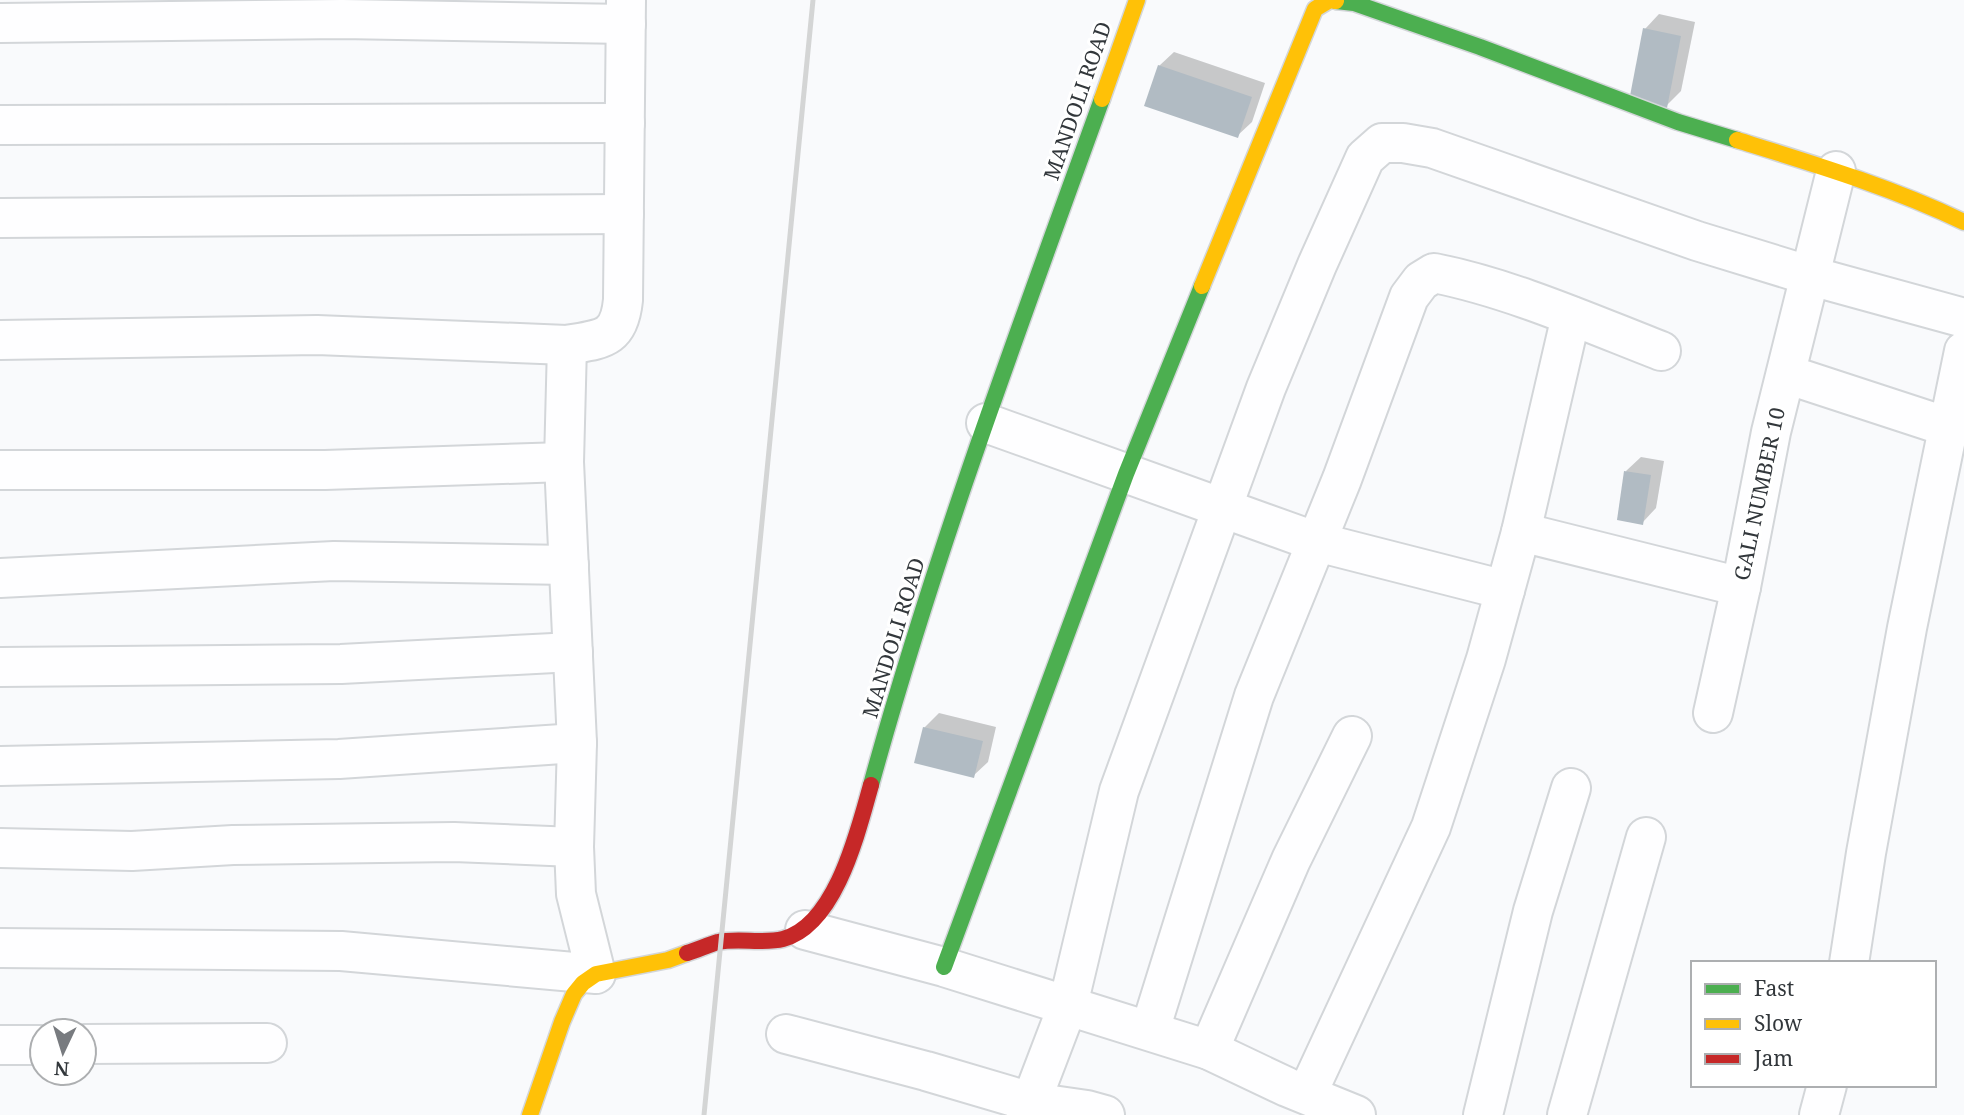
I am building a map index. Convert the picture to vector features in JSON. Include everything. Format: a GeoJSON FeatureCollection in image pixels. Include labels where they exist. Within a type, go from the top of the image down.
{"type":"FeatureCollection","features":[{"type":"Feature","properties":{"kind":"street","name":"MANDOLI ROAD"},"geometry":{"type":"LineString","coordinates":[[805,930],[832,894],[848,861],[903,668],[986,423],[1137,0]]}},
{"type":"Feature","properties":{"kind":"street"},"geometry":{"type":"LineString","coordinates":[[944,967],[1126,474],[1315,9],[1330,0],[1354,3],[1480,47],[1678,122],[1836,171],[1922,202],[1964,222]]}},
{"type":"Feature","properties":{"kind":"street"},"geometry":{"type":"LineString","coordinates":[[0,23],[626,12],[624,300],[621,320],[614,331],[596,340],[567,345],[317,335],[0,340]]}},
{"type":"Feature","properties":{"kind":"street"},"geometry":{"type":"LineString","coordinates":[[0,125],[625,123]]}},
{"type":"Feature","properties":{"kind":"street"},"geometry":{"type":"LineString","coordinates":[[1028,1108],[1068,1005],[1119,791],[1266,388],[1365,158],[1382,144],[1402,143],[1432,148],[1697,240],[1964,318]]}},
{"type":"Feature","properties":{"kind":"street","name":"GALI NUMBER 10"},"geometry":{"type":"LineString","coordinates":[[1713,712],[1771,432],[1836,171]]}},
{"type":"Feature","properties":{"kind":"street"},"geometry":{"type":"LineString","coordinates":[[0,218],[624,214]]}},
{"type":"Feature","properties":{"kind":"street"},"geometry":{"type":"LineString","coordinates":[[1150,1030],[1254,696],[1317,542],[1409,297],[1421,281],[1434,273],[1460,278],[1572,316],[1661,351]]}},
{"type":"Feature","properties":{"kind":"street"},"geometry":{"type":"LineString","coordinates":[[1307,1094],[1431,827],[1486,659],[1521,532],[1572,316]]}},
{"type":"Feature","properties":{"kind":"street"},"geometry":{"type":"LineString","coordinates":[[567,345],[564,462],[577,743],[573,847],[576,894],[606,972]]}},
{"type":"Feature","properties":{"kind":"street"},"geometry":{"type":"LineString","coordinates":[[1849,961],[1907,628],[1964,351]]}},
{"type":"Feature","properties":{"kind":"street"},"geometry":{"type":"LineString","coordinates":[[1786,374],[1948,427]]}},
{"type":"Feature","properties":{"kind":"street"},"geometry":{"type":"LineString","coordinates":[[986,423],[1317,542],[1505,590]]}},
{"type":"Feature","properties":{"kind":"street"},"geometry":{"type":"LineString","coordinates":[[0,471],[325,470],[564,462]]}},
{"type":"Feature","properties":{"kind":"street"},"geometry":{"type":"LineString","coordinates":[[1521,532],[1741,587]]}},
{"type":"Feature","properties":{"kind":"street"},"geometry":{"type":"LineString","coordinates":[[0,578],[334,561],[569,565]]}},
{"type":"Feature","properties":{"kind":"street"},"geometry":{"type":"LineString","coordinates":[[0,667],[341,664],[573,652]]}},
{"type":"Feature","properties":{"kind":"street"},"geometry":{"type":"LineString","coordinates":[[1209,1050],[1291,860],[1352,736]]}},
{"type":"Feature","properties":{"kind":"street"},"geometry":{"type":"LineString","coordinates":[[0,766],[339,759],[577,743]]}},
{"type":"Feature","properties":{"kind":"street"},"geometry":{"type":"LineString","coordinates":[[1483,1115],[1533,911],[1571,788]]}},
{"type":"Feature","properties":{"kind":"street"},"geometry":{"type":"LineString","coordinates":[[1567,1115],[1647,837]]}},
{"type":"Feature","properties":{"kind":"street"},"geometry":{"type":"LineString","coordinates":[[0,848],[132,851],[233,845],[454,842],[573,847]]}},
{"type":"Feature","properties":{"kind":"street"},"geometry":{"type":"LineString","coordinates":[[0,948],[341,951],[606,972],[668,960],[719,942],[782,939],[805,930],[944,967],[1150,1030],[1209,1050],[1356,1115]]}},
{"type":"Feature","properties":{"kind":"street"},"geometry":{"type":"LineString","coordinates":[[530,1115],[574,994],[583,984],[606,972]]}},
{"type":"Feature","properties":{"kind":"street"},"geometry":{"type":"LineString","coordinates":[[786,1034],[926,1071],[1028,1108],[1087,1110],[1104,1115]]}},
{"type":"Feature","properties":{"kind":"street"},"geometry":{"type":"LineString","coordinates":[[98,1044],[267,1043]]}},
{"type":"Feature","properties":{"kind":"street"},"geometry":{"type":"LineString","coordinates":[[0,1045],[28,1045]]}},
{"type":"Feature","properties":{"kind":"street"},"geometry":{"type":"LineString","coordinates":[[1819,1115],[1826,1087]]}},
{"type":"Feature","properties":{"kind":"building"},"geometry":{"type":"Polygon","coordinates":[[[1643,28],[1681,36],[1667,108],[1629,101],[1643,28]]]}},
{"type":"Feature","properties":{"kind":"building"},"geometry":{"type":"Polygon","coordinates":[[[1158,65],[1252,97],[1238,138],[1144,106],[1158,65]]]}},
{"type":"Feature","properties":{"kind":"building"},"geometry":{"type":"Polygon","coordinates":[[[1624,471],[1651,475],[1643,525],[1617,520],[1624,471]]]}},
{"type":"Feature","properties":{"kind":"building"},"geometry":{"type":"Polygon","coordinates":[[[923,727],[983,741],[974,778],[914,763],[923,727]]]}},
{"type":"Feature","properties":{"kind":"railway"},"geometry":{"type":"LineString","coordinates":[[704,1115],[813,0]]}},
{"type":"Feature","properties":{"kind":"traffic: fast"},"geometry":{"type":"LineString","coordinates":[[1336,1],[1354,3],[1480,47],[1678,122],[1737,140]]}},
{"type":"Feature","properties":{"kind":"traffic: fast"},"geometry":{"type":"LineString","coordinates":[[871,785],[951,525],[1102,99]]}},
{"type":"Feature","properties":{"kind":"traffic: fast"},"geometry":{"type":"LineString","coordinates":[[944,967],[1126,474],[1202,286]]}},
{"type":"Feature","properties":{"kind":"traffic: slow"},"geometry":{"type":"LineString","coordinates":[[1102,99],[1137,0]]}},
{"type":"Feature","properties":{"kind":"traffic: slow"},"geometry":{"type":"LineString","coordinates":[[1202,286],[1315,9],[1330,0],[1336,1]]}},
{"type":"Feature","properties":{"kind":"traffic: slow"},"geometry":{"type":"LineString","coordinates":[[1737,140],[1880,187],[1964,222]]}},
{"type":"Feature","properties":{"kind":"traffic: slow"},"geometry":{"type":"LineString","coordinates":[[530,1115],[562,1022],[574,994],[583,983],[596,974],[668,960],[687,953]]}},
{"type":"Feature","properties":{"kind":"traffic: jam"},"geometry":{"type":"LineString","coordinates":[[687,953],[718,942],[783,939],[801,930],[817,916],[842,874],[871,785]]}}]}
